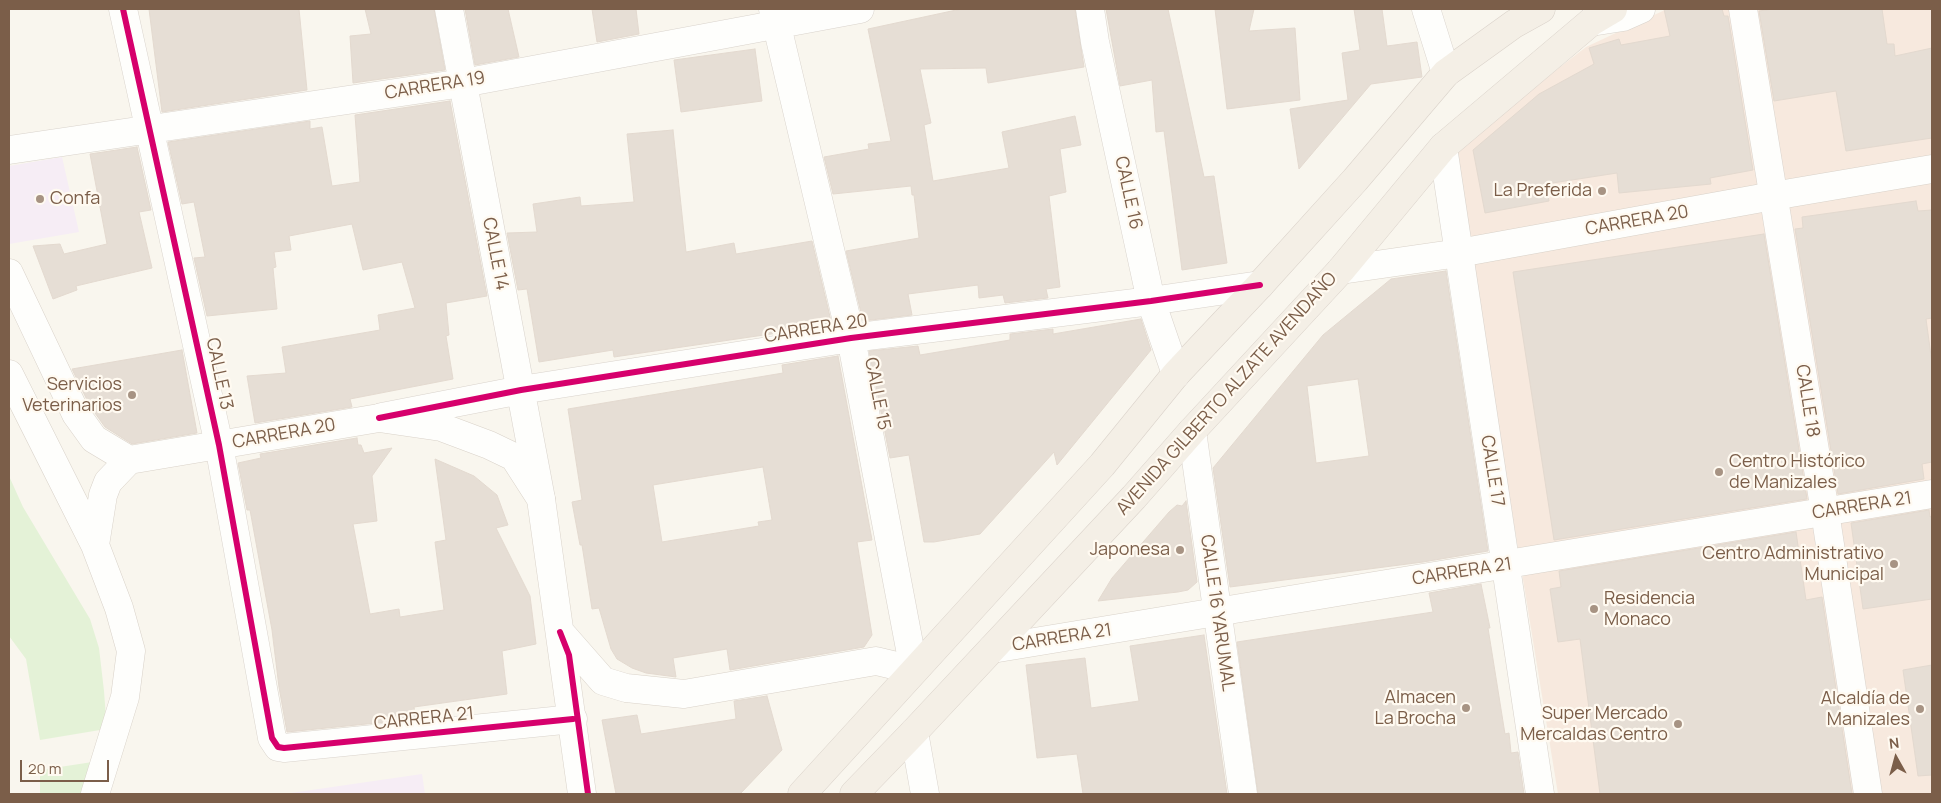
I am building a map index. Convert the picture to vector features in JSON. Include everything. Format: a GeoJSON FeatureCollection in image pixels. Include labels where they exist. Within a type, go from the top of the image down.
{"type":"FeatureCollection","features":[{"type":"Feature","properties":{"kind":"main road"},"geometry":{"type":"LineString","coordinates":[[802,794],[1102,465],[1176,374],[1355,180],[1446,73],[1514,24],[1540,9]]}},
{"type":"Feature","properties":{"kind":"main road","name":"AVENIDA GILBERTO ALZATE AVENDAÑO"},"geometry":{"type":"LineString","coordinates":[[854,794],[1134,497],[1340,270],[1444,147],[1602,15]]}},
{"type":"Feature","properties":{"kind":"street","name":"CALLE 13"},"geometry":{"type":"LineString","coordinates":[[123,9],[220,445],[272,738],[278,747]]}},
{"type":"Feature","properties":{"kind":"street","name":"CALLE 14"},"geometry":{"type":"LineString","coordinates":[[449,9],[541,499],[582,794]]}},
{"type":"Feature","properties":{"kind":"street","name":"CARRERA 19"},"geometry":{"type":"LineString","coordinates":[[9,150],[463,83],[774,16],[860,9]]}},
{"type":"Feature","properties":{"kind":"street","name":"CALLE 16"},"geometry":{"type":"LineString","coordinates":[[1090,9],[1095,42],[1151,301],[1176,374]]}},
{"type":"Feature","properties":{"kind":"street"},"geometry":{"type":"LineString","coordinates":[[1426,9],[1446,73]]}},
{"type":"Feature","properties":{"kind":"street"},"geometry":{"type":"LineString","coordinates":[[1602,15],[1622,17],[1641,9]]}},
{"type":"Feature","properties":{"kind":"street","name":"CALLE 18"},"geometry":{"type":"LineString","coordinates":[[1743,9],[1825,512],[1868,794]]}},
{"type":"Feature","properties":{"kind":"street","name":"CALLE 15"},"geometry":{"type":"LineString","coordinates":[[774,16],[851,338],[914,670]]}},
{"type":"Feature","properties":{"kind":"street","name":"CALLE 17"},"geometry":{"type":"LineString","coordinates":[[1444,147],[1540,794]]}},
{"type":"Feature","properties":{"kind":"street","name":"CARRERA 20"},"geometry":{"type":"LineString","coordinates":[[1340,270],[1459,253],[1932,169]]}},
{"type":"Feature","properties":{"kind":"street"},"geometry":{"type":"LineString","coordinates":[[9,273],[76,414],[94,439],[129,460],[108,482],[103,495],[95,545]]}},
{"type":"Feature","properties":{"kind":"street","name":"CARRERA 20"},"geometry":{"type":"LineString","coordinates":[[129,460],[379,418],[521,390],[851,338],[1151,301],[1260,285]]}},
{"type":"Feature","properties":{"kind":"street"},"geometry":{"type":"LineString","coordinates":[[9,374],[95,545],[119,608],[131,651],[125,697],[96,794]]}},
{"type":"Feature","properties":{"kind":"street","name":"CARRERA 20"},"geometry":{"type":"LineString","coordinates":[[379,418],[442,427],[489,445]]}},
{"type":"Feature","properties":{"kind":"street","name":"CALLE 16 YARUMAL"},"geometry":{"type":"LineString","coordinates":[[1192,431],[1243,794]]}},
{"type":"Feature","properties":{"kind":"street","name":"CALLE 14"},"geometry":{"type":"LineString","coordinates":[[489,445],[514,456],[541,499]]}},
{"type":"Feature","properties":{"kind":"street","name":"CARRERA 21"},"geometry":{"type":"LineString","coordinates":[[992,649],[1932,494]]}},
{"type":"Feature","properties":{"kind":"street"},"geometry":{"type":"LineString","coordinates":[[560,632],[603,681],[626,688],[684,694],[876,661],[914,670]]}},
{"type":"Feature","properties":{"kind":"street","name":"CARRERA 21"},"geometry":{"type":"LineString","coordinates":[[278,747],[284,748],[573,719]]}},
{"type":"Feature","properties":{"kind":"street"},"geometry":{"type":"LineString","coordinates":[[914,732],[925,794]]}},
{"type":"Feature","properties":{"kind":"shaded area","name":"Centro Histórico de Manizales"},"geometry":{"type":"Polygon","coordinates":[[[1667,9],[1932,9],[1932,794],[1558,794],[1453,150],[1586,47],[1667,9]]]}},
{"type":"Feature","properties":{"kind":"shaded area","name":"Confa"},"geometry":{"type":"Polygon","coordinates":[[[62,157],[79,232],[9,244],[9,166],[62,157]]]}},
{"type":"Feature","properties":{"kind":"shaded area"},"geometry":{"type":"Polygon","coordinates":[[[422,774],[425,794],[284,794],[422,774]]]}},
{"type":"Feature","properties":{"kind":"green space"},"geometry":{"type":"Polygon","coordinates":[[[9,476],[23,507],[90,619],[99,648],[104,691],[106,718],[100,730],[40,740],[26,659],[9,636],[9,476]]]}},
{"type":"Feature","properties":{"kind":"green space"},"geometry":{"type":"Polygon","coordinates":[[[99,761],[90,794],[40,794],[40,770],[99,761]]]}},
{"type":"Feature","properties":{"kind":"building"},"geometry":{"type":"Polygon","coordinates":[[[149,9],[299,9],[307,90],[162,112],[149,9]]]}},
{"type":"Feature","properties":{"kind":"building"},"geometry":{"type":"Polygon","coordinates":[[[365,9],[434,9],[445,70],[353,83],[350,36],[371,34],[365,9]]]}},
{"type":"Feature","properties":{"kind":"building"},"geometry":{"type":"Polygon","coordinates":[[[465,9],[508,9],[519,57],[475,65],[465,9]]]}},
{"type":"Feature","properties":{"kind":"building"},"geometry":{"type":"Polygon","coordinates":[[[592,9],[636,9],[639,34],[597,42],[592,9]]]}},
{"type":"Feature","properties":{"kind":"building"},"geometry":{"type":"Polygon","coordinates":[[[961,9],[1075,9],[1084,67],[988,83],[986,68],[920,69],[931,123],[924,125],[933,181],[1009,168],[1002,132],[1075,116],[1081,145],[1060,149],[1066,192],[1049,196],[1060,287],[1046,289],[1048,298],[1005,303],[1003,295],[979,298],[978,285],[908,294],[912,315],[863,321],[846,251],[919,238],[914,195],[912,195],[911,186],[833,194],[824,157],[869,149],[868,144],[891,141],[868,29],[961,9]]]}},
{"type":"Feature","properties":{"kind":"building"},"geometry":{"type":"Polygon","coordinates":[[[1106,9],[1168,9],[1204,177],[1214,176],[1227,263],[1182,270],[1164,131],[1156,132],[1152,80],[1120,86],[1106,9]]]}},
{"type":"Feature","properties":{"kind":"building"},"geometry":{"type":"Polygon","coordinates":[[[1215,9],[1254,9],[1249,31],[1295,28],[1300,100],[1227,109],[1215,9]]]}},
{"type":"Feature","properties":{"kind":"building"},"geometry":{"type":"Polygon","coordinates":[[[1354,9],[1382,9],[1387,46],[1417,42],[1422,77],[1371,84],[1299,169],[1290,109],[1348,100],[1342,53],[1360,50],[1354,9]]]}},
{"type":"Feature","properties":{"kind":"building"},"geometry":{"type":"Polygon","coordinates":[[[1664,9],[1722,9],[1724,16],[1728,16],[1753,170],[1710,178],[1711,184],[1619,193],[1617,173],[1546,184],[1549,201],[1485,213],[1473,150],[1539,94],[1594,64],[1589,48],[1619,39],[1621,45],[1670,36],[1664,9]]]}},
{"type":"Feature","properties":{"kind":"building"},"geometry":{"type":"Polygon","coordinates":[[[1773,9],[1882,9],[1887,44],[1894,44],[1895,56],[1932,48],[1932,138],[1846,151],[1836,91],[1774,101],[1759,11],[1773,9]]]}},
{"type":"Feature","properties":{"kind":"building"},"geometry":{"type":"Polygon","coordinates":[[[755,49],[762,101],[681,112],[674,60],[755,49]]]}},
{"type":"Feature","properties":{"kind":"building"},"geometry":{"type":"Polygon","coordinates":[[[450,101],[487,296],[446,303],[449,335],[446,336],[453,379],[350,399],[352,407],[255,423],[247,376],[286,373],[282,347],[380,330],[378,315],[415,308],[402,262],[363,270],[352,224],[289,236],[291,250],[274,252],[276,267],[273,268],[277,309],[207,316],[194,258],[205,257],[194,202],[182,204],[168,142],[310,121],[310,129],[322,127],[332,186],[360,182],[355,115],[450,101]]]}},
{"type":"Feature","properties":{"kind":"building"},"geometry":{"type":"Polygon","coordinates":[[[673,130],[686,252],[734,243],[736,254],[812,241],[832,325],[614,357],[613,350],[539,362],[527,289],[518,290],[507,233],[537,232],[533,204],[580,197],[581,206],[634,202],[627,134],[673,130]]]}},
{"type":"Feature","properties":{"kind":"building"},"geometry":{"type":"Polygon","coordinates":[[[137,147],[151,210],[139,212],[152,268],[76,286],[77,290],[53,299],[33,246],[60,244],[64,254],[107,244],[90,154],[137,147]]]}},
{"type":"Feature","properties":{"kind":"building"},"geometry":{"type":"Polygon","coordinates":[[[1916,201],[1918,211],[1932,210],[1932,318],[1926,319],[1932,363],[1932,462],[1922,464],[1924,479],[1838,494],[1795,229],[1803,228],[1802,217],[1916,201]]]}},
{"type":"Feature","properties":{"kind":"building"},"geometry":{"type":"Polygon","coordinates":[[[1764,234],[1807,499],[1554,540],[1513,272],[1764,234]]]}},
{"type":"Feature","properties":{"kind":"building"},"geometry":{"type":"Polygon","coordinates":[[[1446,271],[1488,551],[1423,562],[1230,587],[1213,468],[1323,335],[1391,279],[1446,271]],[[1358,379],[1307,386],[1316,463],[1369,456],[1358,379]]]}},
{"type":"Feature","properties":{"kind":"building"},"geometry":{"type":"Polygon","coordinates":[[[1141,319],[1151,350],[1057,465],[1054,452],[980,534],[924,542],[909,455],[890,458],[869,351],[918,346],[920,355],[1010,340],[1010,334],[1053,329],[1053,334],[1141,319]]]}},
{"type":"Feature","properties":{"kind":"building","name":"Servicios Veterinarios"},"geometry":{"type":"Polygon","coordinates":[[[182,350],[197,433],[132,444],[105,427],[90,406],[72,369],[182,350]]]}},
{"type":"Feature","properties":{"kind":"building"},"geometry":{"type":"Polygon","coordinates":[[[838,356],[872,540],[857,542],[872,635],[864,647],[730,670],[727,649],[673,658],[676,677],[646,673],[632,668],[617,659],[611,649],[599,608],[592,609],[582,545],[580,545],[572,502],[582,500],[568,409],[783,373],[782,365],[838,356]],[[763,467],[653,485],[662,542],[759,526],[758,522],[772,520],[763,467]]]}},
{"type":"Feature","properties":{"kind":"building"},"geometry":{"type":"Polygon","coordinates":[[[357,438],[358,445],[361,445],[364,453],[392,448],[372,476],[377,521],[353,524],[370,614],[399,609],[400,617],[444,610],[435,542],[446,540],[435,459],[474,476],[497,495],[508,525],[496,528],[530,596],[536,644],[502,651],[507,694],[414,707],[416,719],[287,732],[272,630],[250,510],[247,510],[238,463],[261,458],[260,454],[357,438]]]}},
{"type":"Feature","properties":{"kind":"building"},"geometry":{"type":"Polygon","coordinates":[[[1186,501],[1197,582],[1188,590],[1178,592],[1098,601],[1112,578],[1169,512],[1177,505],[1182,506],[1186,501]]]}},
{"type":"Feature","properties":{"kind":"building","name":"Centro Administrativo Municipal"},"geometry":{"type":"Polygon","coordinates":[[[1929,510],[1930,517],[1932,516],[1932,599],[1863,609],[1851,523],[1929,510]]]}},
{"type":"Feature","properties":{"kind":"building"},"geometry":{"type":"Polygon","coordinates":[[[1796,532],[1806,600],[1822,597],[1852,794],[1600,794],[1580,639],[1558,642],[1550,589],[1561,587],[1559,571],[1796,532]]]}},
{"type":"Feature","properties":{"kind":"building"},"geometry":{"type":"Polygon","coordinates":[[[1481,584],[1490,628],[1488,628],[1505,734],[1509,733],[1511,753],[1518,752],[1524,794],[1258,794],[1237,642],[1433,612],[1429,593],[1481,584]]]}},
{"type":"Feature","properties":{"kind":"building"},"geometry":{"type":"Polygon","coordinates":[[[1204,635],[1227,794],[1083,794],[1077,754],[1037,758],[1026,665],[1085,658],[1091,708],[1139,701],[1130,646],[1204,635]]]}},
{"type":"Feature","properties":{"kind":"building","name":"Alcaldía de Manizales"},"geometry":{"type":"Polygon","coordinates":[[[1932,665],[1932,775],[1918,776],[1903,670],[1932,665]]]}},
{"type":"Feature","properties":{"kind":"building"},"geometry":{"type":"Polygon","coordinates":[[[767,696],[782,750],[740,794],[616,794],[602,720],[637,715],[641,734],[736,719],[734,701],[767,696]]]}},
{"type":"Feature","properties":{"kind":"cycle path"},"geometry":{"type":"LineString","coordinates":[[123,9],[219,445],[272,738],[278,747],[284,748],[573,719]]}},
{"type":"Feature","properties":{"kind":"cycle path"},"geometry":{"type":"LineString","coordinates":[[379,418],[521,390],[851,338],[1151,301],[1260,285]]}},
{"type":"Feature","properties":{"kind":"cycle path"},"geometry":{"type":"LineString","coordinates":[[560,632],[569,655],[588,794]]}},
{"type":"Feature","properties":{"kind":"place","name":"La Preferida"},"geometry":{"type":"Point","coordinates":[1602,191]}},
{"type":"Feature","properties":{"kind":"place","name":"Confa"},"geometry":{"type":"Point","coordinates":[40,199]}},
{"type":"Feature","properties":{"kind":"place","name":"Servicios Veterinarios"},"geometry":{"type":"Point","coordinates":[132,395]}},
{"type":"Feature","properties":{"kind":"place","name":"Centro Histórico de Manizales"},"geometry":{"type":"Point","coordinates":[1719,472]}},
{"type":"Feature","properties":{"kind":"place","name":"Japonesa"},"geometry":{"type":"Point","coordinates":[1180,550]}},
{"type":"Feature","properties":{"kind":"place","name":"Centro Administrativo Municipal"},"geometry":{"type":"Point","coordinates":[1894,564]}},
{"type":"Feature","properties":{"kind":"place","name":"Residencia Monaco"},"geometry":{"type":"Point","coordinates":[1594,609]}},
{"type":"Feature","properties":{"kind":"place","name":"Almacen La Brocha"},"geometry":{"type":"Point","coordinates":[1466,708]}},
{"type":"Feature","properties":{"kind":"place","name":"Alcaldía de Manizales"},"geometry":{"type":"Point","coordinates":[1920,709]}},
{"type":"Feature","properties":{"kind":"place","name":"Super Mercado Mercaldas Centro"},"geometry":{"type":"Point","coordinates":[1678,724]}}]}
